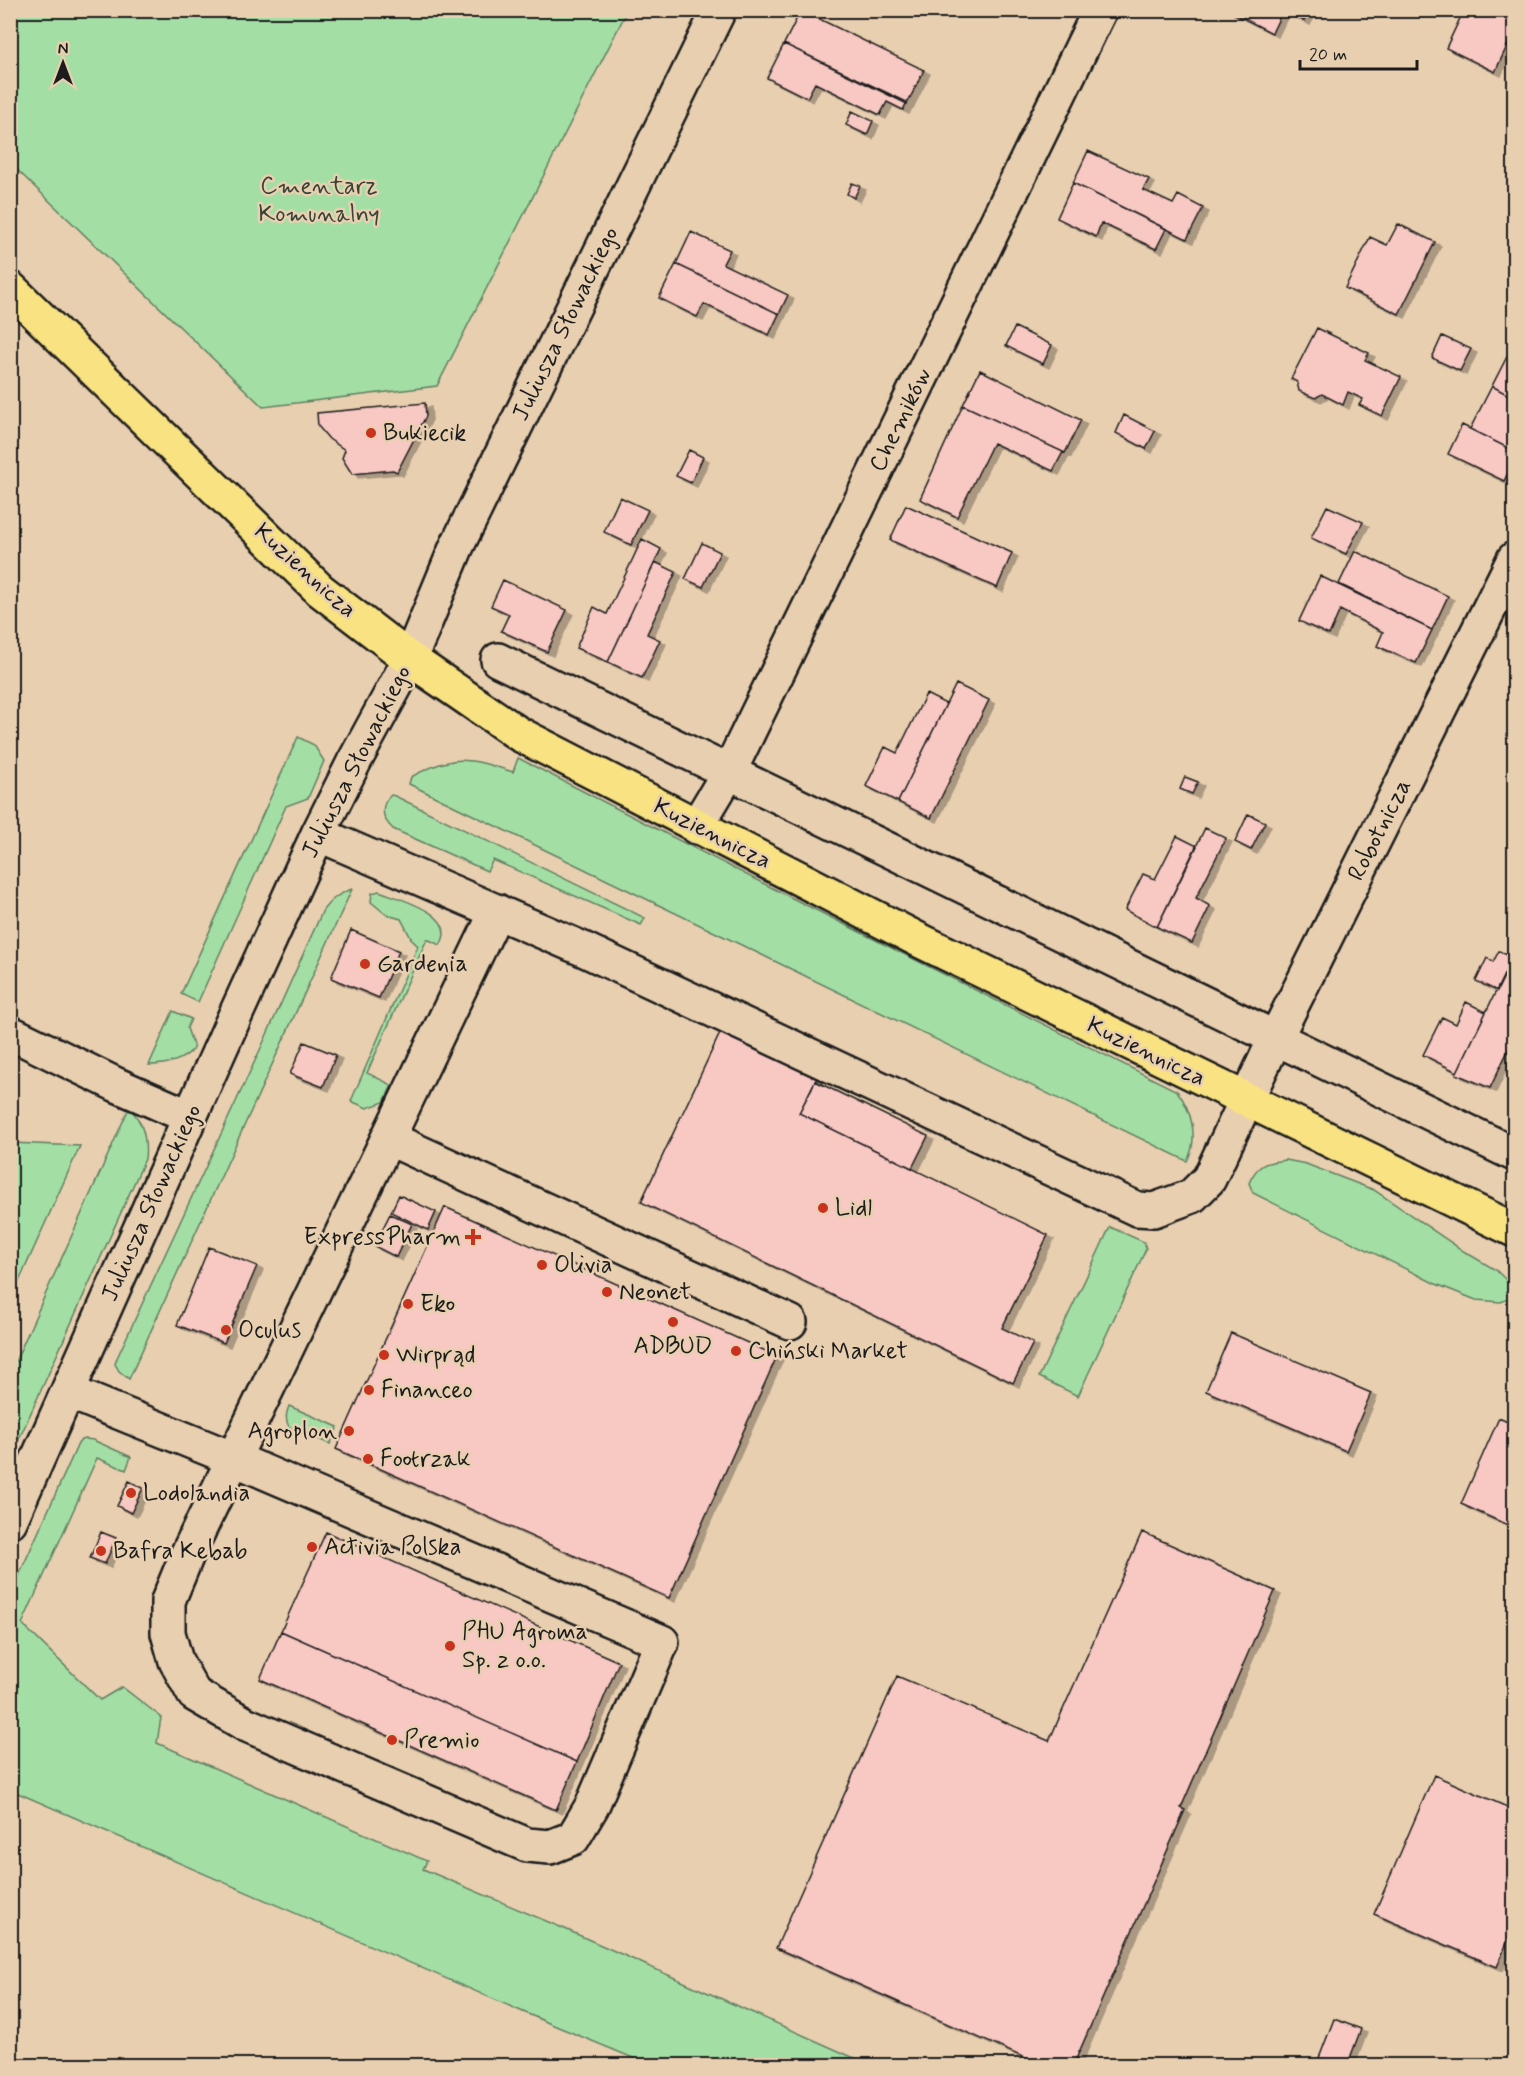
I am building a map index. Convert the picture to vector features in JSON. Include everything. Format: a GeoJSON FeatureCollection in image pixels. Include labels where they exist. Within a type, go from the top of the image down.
{"type":"FeatureCollection","features":[{"type":"Feature","properties":{"kind":"main road","name":"Kuziennicza"},"geometry":{"type":"LineString","coordinates":[[10,288],[320,590],[410,659],[519,734],[917,939],[1515,1230]]}},
{"type":"Feature","properties":{"kind":"street","name":"Juliusza Słowackiego"},"geometry":{"type":"LineString","coordinates":[[10,1521],[318,834],[359,752],[410,659],[456,548],[719,10]]}},
{"type":"Feature","properties":{"kind":"street","name":"Chemików"},"geometry":{"type":"LineString","coordinates":[[696,827],[729,772],[1100,10]]}},
{"type":"Feature","properties":{"kind":"street","name":"Robotnicza"},"geometry":{"type":"LineString","coordinates":[[318,834],[677,992],[1137,1209],[1154,1210],[1191,1196],[1209,1179],[1276,1037],[1515,559]]}},
{"type":"Feature","properties":{"kind":"street"},"geometry":{"type":"LineString","coordinates":[[498,660],[1515,1154]]}},
{"type":"Feature","properties":{"kind":"street"},"geometry":{"type":"LineString","coordinates":[[69,1392],[234,1459],[662,1642],[592,1806],[573,1838],[550,1847],[527,1845],[245,1724],[194,1694],[176,1661],[168,1633],[168,1601],[187,1554],[234,1459],[497,912]]}},
{"type":"Feature","properties":{"kind":"street"},"geometry":{"type":"LineString","coordinates":[[15,1035],[117,1085],[190,1117]]}},
{"type":"Feature","properties":{"kind":"street"},"geometry":{"type":"LineString","coordinates":[[388,1138],[790,1322]]}},
{"type":"Feature","properties":{"kind":"green space","name":"Cmentarz Komunalny"},"geometry":{"type":"Polygon","coordinates":[[[10,11],[627,11],[437,386],[263,407],[11,164],[10,11]]]}},
{"type":"Feature","properties":{"kind":"green space"},"geometry":{"type":"Polygon","coordinates":[[[298,737],[314,745],[324,761],[308,798],[286,806],[198,1002],[181,994],[298,737]]]}},
{"type":"Feature","properties":{"kind":"green space"},"geometry":{"type":"Polygon","coordinates":[[[518,758],[1177,1091],[1187,1107],[1192,1125],[1193,1143],[1187,1161],[409,784],[411,777],[426,769],[451,761],[473,761],[513,772],[518,758]]]}},
{"type":"Feature","properties":{"kind":"green space"},"geometry":{"type":"Polygon","coordinates":[[[391,795],[645,918],[641,925],[493,860],[487,871],[393,829],[386,821],[383,812],[387,799],[391,795]]]}},
{"type":"Feature","properties":{"kind":"green space"},"geometry":{"type":"Polygon","coordinates":[[[352,889],[129,1379],[119,1371],[115,1364],[117,1358],[323,910],[336,897],[352,889]]]}},
{"type":"Feature","properties":{"kind":"green space"},"geometry":{"type":"Polygon","coordinates":[[[379,891],[412,903],[435,916],[442,925],[444,934],[440,945],[427,939],[367,1073],[392,1085],[384,1102],[367,1108],[351,1101],[418,946],[412,940],[401,919],[387,915],[371,902],[372,893],[379,891]]]}},
{"type":"Feature","properties":{"kind":"green space"},"geometry":{"type":"Polygon","coordinates":[[[173,1011],[191,1019],[187,1028],[194,1048],[185,1056],[174,1061],[149,1065],[173,1011]]]}},
{"type":"Feature","properties":{"kind":"green space"},"geometry":{"type":"Polygon","coordinates":[[[129,1108],[141,1125],[145,1159],[11,1457],[11,1371],[129,1108]]]}},
{"type":"Feature","properties":{"kind":"green space"},"geometry":{"type":"Polygon","coordinates":[[[10,1143],[80,1146],[11,1299],[10,1143]]]}},
{"type":"Feature","properties":{"kind":"green space"},"geometry":{"type":"Polygon","coordinates":[[[1286,1160],[1306,1164],[1374,1190],[1465,1252],[1496,1270],[1513,1287],[1513,1297],[1501,1302],[1476,1300],[1436,1284],[1253,1193],[1249,1183],[1259,1168],[1268,1163],[1286,1160]]]}},
{"type":"Feature","properties":{"kind":"green space"},"geometry":{"type":"Polygon","coordinates":[[[1110,1227],[1144,1242],[1146,1249],[1078,1396],[1039,1377],[1110,1227]]]}},
{"type":"Feature","properties":{"kind":"green space"},"geometry":{"type":"Polygon","coordinates":[[[289,1406],[338,1427],[330,1444],[289,1427],[286,1416],[289,1406]]]}},
{"type":"Feature","properties":{"kind":"green space"},"geometry":{"type":"Polygon","coordinates":[[[86,1439],[131,1457],[126,1470],[97,1458],[22,1624],[100,1700],[122,1687],[161,1717],[157,1743],[427,1861],[423,1869],[565,1929],[870,2065],[650,2065],[11,1790],[11,1593],[78,1444],[81,1440],[86,1439]]]}},
{"type":"Feature","properties":{"kind":"building"},"geometry":{"type":"Polygon","coordinates":[[[801,10],[924,70],[907,104],[784,44],[801,10]]]}},
{"type":"Feature","properties":{"kind":"building"},"geometry":{"type":"Polygon","coordinates":[[[1227,10],[1283,10],[1272,33],[1227,10]]]}},
{"type":"Feature","properties":{"kind":"building"},"geometry":{"type":"Polygon","coordinates":[[[1284,10],[1310,10],[1304,21],[1284,10]]]}},
{"type":"Feature","properties":{"kind":"building"},"geometry":{"type":"Polygon","coordinates":[[[1464,10],[1510,10],[1514,12],[1514,31],[1495,72],[1446,48],[1464,10]]]}},
{"type":"Feature","properties":{"kind":"building"},"geometry":{"type":"Polygon","coordinates":[[[784,44],[907,102],[903,110],[887,102],[880,115],[815,83],[807,98],[767,78],[784,44]]]}},
{"type":"Feature","properties":{"kind":"building"},"geometry":{"type":"Polygon","coordinates":[[[852,111],[873,121],[867,135],[846,125],[852,111]]]}},
{"type":"Feature","properties":{"kind":"building"},"geometry":{"type":"Polygon","coordinates":[[[1088,151],[1149,179],[1143,190],[1173,204],[1178,195],[1203,208],[1187,239],[1073,183],[1088,151]]]}},
{"type":"Feature","properties":{"kind":"building"},"geometry":{"type":"Polygon","coordinates":[[[852,183],[860,186],[854,198],[847,194],[852,183]]]}},
{"type":"Feature","properties":{"kind":"building"},"geometry":{"type":"Polygon","coordinates":[[[1073,183],[1166,229],[1156,249],[1101,223],[1096,237],[1057,218],[1073,183]]]}},
{"type":"Feature","properties":{"kind":"building"},"geometry":{"type":"Polygon","coordinates":[[[1398,224],[1435,242],[1399,314],[1345,288],[1370,237],[1387,245],[1398,224]]]}},
{"type":"Feature","properties":{"kind":"building"},"geometry":{"type":"Polygon","coordinates":[[[691,232],[730,250],[723,264],[788,295],[779,314],[676,264],[691,232]]]}},
{"type":"Feature","properties":{"kind":"building"},"geometry":{"type":"Polygon","coordinates":[[[676,264],[779,314],[769,335],[704,304],[697,317],[659,298],[676,264]]]}},
{"type":"Feature","properties":{"kind":"building"},"geometry":{"type":"Polygon","coordinates":[[[1015,327],[1052,345],[1043,364],[1006,346],[1015,327]]]}},
{"type":"Feature","properties":{"kind":"building"},"geometry":{"type":"Polygon","coordinates":[[[1317,328],[1369,353],[1365,360],[1401,377],[1382,416],[1359,405],[1363,399],[1348,392],[1343,405],[1322,394],[1315,398],[1299,391],[1297,382],[1291,379],[1317,328]]]}},
{"type":"Feature","properties":{"kind":"building"},"geometry":{"type":"Polygon","coordinates":[[[1442,336],[1471,349],[1460,371],[1432,358],[1442,336]]]}},
{"type":"Feature","properties":{"kind":"building"},"geometry":{"type":"Polygon","coordinates":[[[1514,343],[1514,398],[1492,386],[1514,343]]]}},
{"type":"Feature","properties":{"kind":"building"},"geometry":{"type":"Polygon","coordinates":[[[980,370],[1081,420],[1065,453],[963,405],[980,370]]]}},
{"type":"Feature","properties":{"kind":"building"},"geometry":{"type":"Polygon","coordinates":[[[1492,386],[1514,398],[1514,451],[1470,429],[1492,386]]]}},
{"type":"Feature","properties":{"kind":"building","name":"Bukiecik"},"geometry":{"type":"Polygon","coordinates":[[[425,403],[426,416],[397,472],[393,470],[352,474],[342,458],[345,450],[329,439],[318,426],[317,413],[425,403]]]}},
{"type":"Feature","properties":{"kind":"building"},"geometry":{"type":"Polygon","coordinates":[[[963,405],[1063,452],[1053,471],[993,443],[957,517],[920,499],[963,405]]]}},
{"type":"Feature","properties":{"kind":"building"},"geometry":{"type":"Polygon","coordinates":[[[1124,415],[1155,431],[1146,449],[1116,433],[1124,415]]]}},
{"type":"Feature","properties":{"kind":"building"},"geometry":{"type":"Polygon","coordinates":[[[1462,425],[1514,451],[1514,460],[1504,481],[1448,454],[1462,425]]]}},
{"type":"Feature","properties":{"kind":"building"},"geometry":{"type":"Polygon","coordinates":[[[689,450],[703,457],[691,483],[676,476],[689,450]]]}},
{"type":"Feature","properties":{"kind":"building"},"geometry":{"type":"Polygon","coordinates":[[[620,497],[648,510],[631,545],[604,532],[620,497]]]}},
{"type":"Feature","properties":{"kind":"building"},"geometry":{"type":"Polygon","coordinates":[[[906,505],[1012,553],[997,588],[890,540],[906,505]]]}},
{"type":"Feature","properties":{"kind":"building"},"geometry":{"type":"Polygon","coordinates":[[[1327,506],[1363,522],[1346,554],[1311,538],[1327,506]]]}},
{"type":"Feature","properties":{"kind":"building"},"geometry":{"type":"Polygon","coordinates":[[[642,539],[661,549],[608,662],[576,648],[594,607],[607,614],[642,539]]]}},
{"type":"Feature","properties":{"kind":"building"},"geometry":{"type":"Polygon","coordinates":[[[702,543],[720,552],[703,587],[685,579],[702,543]]]}},
{"type":"Feature","properties":{"kind":"building"},"geometry":{"type":"Polygon","coordinates":[[[1355,551],[1448,596],[1432,630],[1339,584],[1355,551]]]}},
{"type":"Feature","properties":{"kind":"building"},"geometry":{"type":"Polygon","coordinates":[[[655,562],[676,572],[647,634],[660,640],[642,678],[608,662],[655,562]]]}},
{"type":"Feature","properties":{"kind":"building"},"geometry":{"type":"Polygon","coordinates":[[[1320,576],[1432,630],[1416,663],[1377,646],[1383,632],[1340,610],[1329,635],[1299,621],[1320,576]]]}},
{"type":"Feature","properties":{"kind":"building"},"geometry":{"type":"Polygon","coordinates":[[[503,580],[567,610],[547,652],[501,631],[509,614],[491,606],[503,580]]]}},
{"type":"Feature","properties":{"kind":"building"},"geometry":{"type":"Polygon","coordinates":[[[956,684],[989,700],[931,818],[898,802],[956,684]]]}},
{"type":"Feature","properties":{"kind":"building"},"geometry":{"type":"Polygon","coordinates":[[[926,694],[946,704],[898,802],[866,786],[885,747],[897,753],[926,694]]]}},
{"type":"Feature","properties":{"kind":"building"},"geometry":{"type":"Polygon","coordinates":[[[1185,777],[1198,782],[1192,794],[1180,789],[1185,777]]]}},
{"type":"Feature","properties":{"kind":"building"},"geometry":{"type":"Polygon","coordinates":[[[1248,814],[1265,822],[1251,850],[1235,842],[1248,814]]]}},
{"type":"Feature","properties":{"kind":"building"},"geometry":{"type":"Polygon","coordinates":[[[1205,828],[1226,838],[1196,898],[1210,906],[1192,943],[1157,927],[1205,828]]]}},
{"type":"Feature","properties":{"kind":"building"},"geometry":{"type":"Polygon","coordinates":[[[1177,836],[1197,846],[1157,927],[1125,910],[1143,874],[1155,879],[1177,836]]]}},
{"type":"Feature","properties":{"kind":"building","name":"Gardenia"},"geometry":{"type":"Polygon","coordinates":[[[351,930],[399,951],[379,998],[331,978],[351,930]]]}},
{"type":"Feature","properties":{"kind":"building"},"geometry":{"type":"Polygon","coordinates":[[[1499,951],[1513,958],[1497,991],[1476,981],[1487,958],[1493,962],[1499,951]]]}},
{"type":"Feature","properties":{"kind":"building"},"geometry":{"type":"Polygon","coordinates":[[[1514,954],[1514,1038],[1490,1088],[1456,1074],[1514,954]]]}},
{"type":"Feature","properties":{"kind":"building"},"geometry":{"type":"Polygon","coordinates":[[[1466,1002],[1486,1012],[1457,1072],[1423,1055],[1442,1017],[1456,1024],[1466,1002]]]}},
{"type":"Feature","properties":{"kind":"building","name":"Lidl"},"geometry":{"type":"Polygon","coordinates":[[[722,1029],[818,1076],[799,1113],[1048,1235],[1002,1328],[1033,1343],[1013,1383],[641,1202],[722,1029]]]}},
{"type":"Feature","properties":{"kind":"building"},"geometry":{"type":"Polygon","coordinates":[[[304,1042],[336,1055],[323,1087],[290,1074],[304,1042]]]}},
{"type":"Feature","properties":{"kind":"building"},"geometry":{"type":"Polygon","coordinates":[[[815,1081],[928,1136],[912,1168],[799,1113],[815,1081]]]}},
{"type":"Feature","properties":{"kind":"building"},"geometry":{"type":"Polygon","coordinates":[[[399,1195],[436,1212],[428,1230],[391,1212],[399,1195]]]}},
{"type":"Feature","properties":{"kind":"building"},"geometry":{"type":"Polygon","coordinates":[[[445,1207],[777,1356],[669,1598],[336,1449],[445,1207]]]}},
{"type":"Feature","properties":{"kind":"building"},"geometry":{"type":"Polygon","coordinates":[[[390,1214],[412,1224],[396,1257],[374,1246],[390,1214]]]}},
{"type":"Feature","properties":{"kind":"building"},"geometry":{"type":"Polygon","coordinates":[[[209,1247],[257,1266],[224,1343],[177,1325],[209,1247]]]}},
{"type":"Feature","properties":{"kind":"building"},"geometry":{"type":"Polygon","coordinates":[[[1231,1333],[1371,1393],[1346,1451],[1206,1391],[1231,1333]]]}},
{"type":"Feature","properties":{"kind":"building"},"geometry":{"type":"Polygon","coordinates":[[[1499,1418],[1514,1425],[1514,1528],[1461,1504],[1499,1418]]]}},
{"type":"Feature","properties":{"kind":"building"},"geometry":{"type":"Polygon","coordinates":[[[129,1481],[143,1488],[131,1513],[117,1506],[129,1481]]]}},
{"type":"Feature","properties":{"kind":"building"},"geometry":{"type":"Polygon","coordinates":[[[101,1532],[116,1538],[105,1564],[90,1558],[101,1532]]]}},
{"type":"Feature","properties":{"kind":"building","name":"PHU Agroma Sp. z o.o."},"geometry":{"type":"Polygon","coordinates":[[[326,1532],[619,1662],[577,1762],[281,1631],[326,1532]]]}},
{"type":"Feature","properties":{"kind":"building"},"geometry":{"type":"Polygon","coordinates":[[[1142,1532],[1275,1591],[1181,1808],[1185,1810],[1073,2066],[1043,2066],[776,1948],[897,1676],[1049,1741],[1142,1532]]]}},
{"type":"Feature","properties":{"kind":"building","name":"PHU Agroma Sp. z o.o."},"geometry":{"type":"Polygon","coordinates":[[[281,1631],[577,1762],[556,1810],[260,1679],[281,1631]]]}},
{"type":"Feature","properties":{"kind":"building"},"geometry":{"type":"Polygon","coordinates":[[[1434,1775],[1514,1810],[1514,1925],[1497,1967],[1374,1914],[1434,1775]]]}},
{"type":"Feature","properties":{"kind":"building"},"geometry":{"type":"Polygon","coordinates":[[[1334,2019],[1361,2029],[1347,2066],[1316,2066],[1334,2019]]]}},
{"type":"Feature","properties":{"kind":"place","name":"Bukiecik"},"geometry":{"type":"Point","coordinates":[371,433]}},
{"type":"Feature","properties":{"kind":"place","name":"Gardenia"},"geometry":{"type":"Point","coordinates":[365,964]}},
{"type":"Feature","properties":{"kind":"place","name":"Lidl"},"geometry":{"type":"Point","coordinates":[823,1208]}},
{"type":"Feature","properties":{"kind":"place","name":"ExpressPharm"},"geometry":{"type":"Point","coordinates":[473,1237]}},
{"type":"Feature","properties":{"kind":"place","name":"Olivia"},"geometry":{"type":"Point","coordinates":[542,1265]}},
{"type":"Feature","properties":{"kind":"place","name":"Neonet"},"geometry":{"type":"Point","coordinates":[607,1292]}},
{"type":"Feature","properties":{"kind":"place","name":"Eko"},"geometry":{"type":"Point","coordinates":[408,1304]}},
{"type":"Feature","properties":{"kind":"place","name":"ADBUD"},"geometry":{"type":"Point","coordinates":[673,1322]}},
{"type":"Feature","properties":{"kind":"place","name":"Oculus"},"geometry":{"type":"Point","coordinates":[226,1330]}},
{"type":"Feature","properties":{"kind":"place","name":"Chiński Market"},"geometry":{"type":"Point","coordinates":[736,1351]}},
{"type":"Feature","properties":{"kind":"place","name":"Wirprąd"},"geometry":{"type":"Point","coordinates":[384,1355]}},
{"type":"Feature","properties":{"kind":"place","name":"Financeo"},"geometry":{"type":"Point","coordinates":[369,1390]}},
{"type":"Feature","properties":{"kind":"place","name":"Agroplon"},"geometry":{"type":"Point","coordinates":[349,1431]}},
{"type":"Feature","properties":{"kind":"place","name":"Footrzak"},"geometry":{"type":"Point","coordinates":[368,1459]}},
{"type":"Feature","properties":{"kind":"place","name":"Lodolandia"},"geometry":{"type":"Point","coordinates":[131,1493]}},
{"type":"Feature","properties":{"kind":"place","name":"Activia Polska"},"geometry":{"type":"Point","coordinates":[312,1547]}},
{"type":"Feature","properties":{"kind":"place","name":"Bafra Kebab"},"geometry":{"type":"Point","coordinates":[101,1551]}},
{"type":"Feature","properties":{"kind":"place","name":"PHU Agroma Sp. z o.o."},"geometry":{"type":"Point","coordinates":[450,1646]}},
{"type":"Feature","properties":{"kind":"place","name":"Premio"},"geometry":{"type":"Point","coordinates":[392,1740]}}]}
